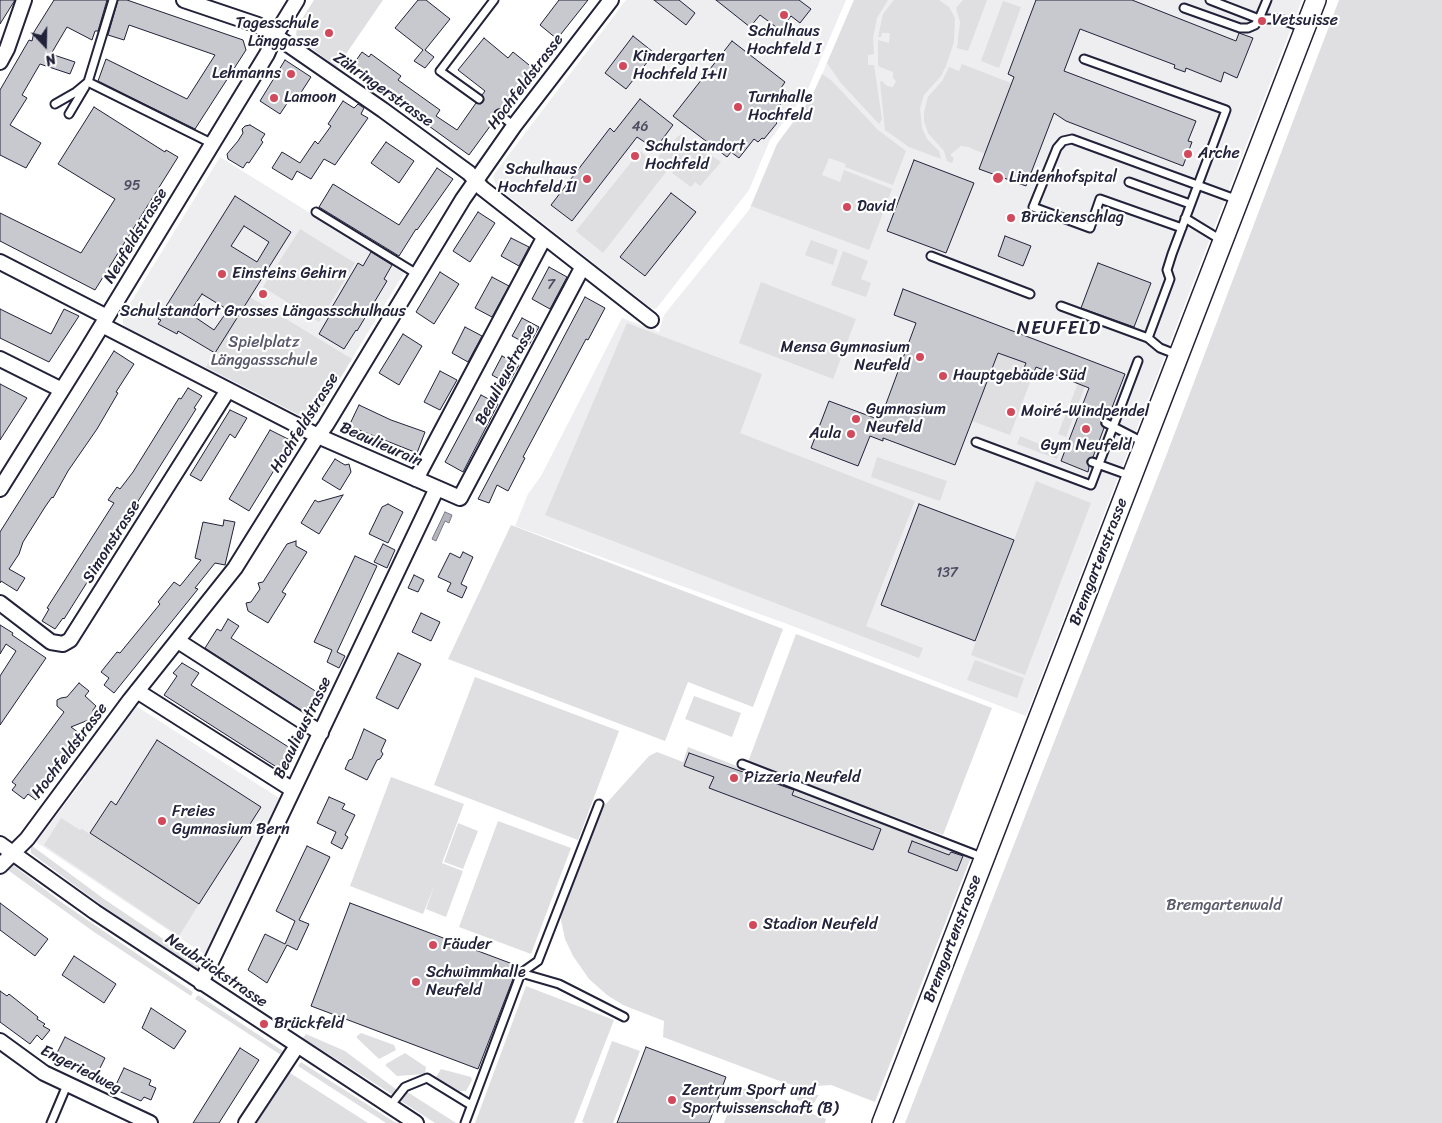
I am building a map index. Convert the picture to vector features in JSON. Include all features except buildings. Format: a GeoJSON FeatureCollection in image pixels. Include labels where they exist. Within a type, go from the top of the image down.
{"type":"FeatureCollection","features":[{"type":"Feature","properties":{"kind":"main road","name":"Bremgartenstrasse"},"geometry":{"type":"LineString","coordinates":[[882,1123],[1316,0]]}},
{"type":"Feature","properties":{"kind":"street"},"geometry":{"type":"LineString","coordinates":[[0,62],[7,49],[24,0]]}},
{"type":"Feature","properties":{"kind":"street","name":"Zähringerstrasse"},"geometry":{"type":"LineString","coordinates":[[184,0],[258,25],[383,110],[469,173],[482,188],[651,320]]}},
{"type":"Feature","properties":{"kind":"street","name":"Neufeldstrasse"},"geometry":{"type":"LineString","coordinates":[[0,489],[268,54],[275,36],[297,0]]}},
{"type":"Feature","properties":{"kind":"street","name":"Hochfeldstrasse"},"geometry":{"type":"LineString","coordinates":[[0,866],[27,839],[137,691],[235,568],[475,180],[611,0]]}},
{"type":"Feature","properties":{"kind":"street"},"geometry":{"type":"LineString","coordinates":[[416,479],[544,238]]}},
{"type":"Feature","properties":{"kind":"street","name":"Beaulieurain"},"geometry":{"type":"LineString","coordinates":[[0,262],[228,390],[318,436],[460,498]]}},
{"type":"Feature","properties":{"kind":"street","name":"Beaulieustrasse"},"geometry":{"type":"LineString","coordinates":[[460,498],[582,268]]}},
{"type":"Feature","properties":{"kind":"street"},"geometry":{"type":"LineString","coordinates":[[0,360],[62,390]]}},
{"type":"Feature","properties":{"kind":"street","name":"Simonstrasse"},"geometry":{"type":"LineString","coordinates":[[0,603],[51,642],[62,644],[70,640],[228,390]]}},
{"type":"Feature","properties":{"kind":"street","name":"Beaulieustrasse"},"geometry":{"type":"LineString","coordinates":[[201,983],[437,488]]}},
{"type":"Feature","properties":{"kind":"street"},"geometry":{"type":"LineString","coordinates":[[178,641],[321,733]]}},
{"type":"Feature","properties":{"kind":"street"},"geometry":{"type":"LineString","coordinates":[[137,691],[215,738],[293,790]]}},
{"type":"Feature","properties":{"kind":"street","name":"Neubrückstrasse"},"geometry":{"type":"LineString","coordinates":[[0,844],[94,912],[416,1123]]}},
{"type":"Feature","properties":{"kind":"street","name":"Engeriedweg"},"geometry":{"type":"LineString","coordinates":[[0,1041],[37,1069],[67,1085],[150,1123]]}},
{"type":"Feature","properties":{"kind":"street"},"geometry":{"type":"LineString","coordinates":[[246,1123],[297,1046]]}},
{"type":"Feature","properties":{"kind":"lane"},"geometry":{"type":"LineString","coordinates":[[69,114],[88,82],[113,0]]}},
{"type":"Feature","properties":{"kind":"lane"},"geometry":{"type":"LineString","coordinates":[[479,100],[440,71],[494,0]]}},
{"type":"Feature","properties":{"kind":"lane"},"geometry":{"type":"LineString","coordinates":[[1210,0],[1259,19],[1280,19],[1305,29]]}},
{"type":"Feature","properties":{"kind":"lane"},"geometry":{"type":"LineString","coordinates":[[1184,8],[1244,28],[1255,25],[1267,0]]}},
{"type":"Feature","properties":{"kind":"lane"},"geometry":{"type":"LineString","coordinates":[[1084,59],[1226,110],[1167,270],[1170,279],[1148,338]]}},
{"type":"Feature","properties":{"kind":"lane"},"geometry":{"type":"LineString","coordinates":[[55,104],[76,92],[88,82]]}},
{"type":"Feature","properties":{"kind":"lane"},"geometry":{"type":"LineString","coordinates":[[88,82],[213,144]]}},
{"type":"Feature","properties":{"kind":"lane"},"geometry":{"type":"LineString","coordinates":[[499,114],[514,126]]}},
{"type":"Feature","properties":{"kind":"lane"},"geometry":{"type":"LineString","coordinates":[[1182,228],[1100,199],[1090,228],[1033,207],[1059,144],[1072,139],[1238,200]]}},
{"type":"Feature","properties":{"kind":"lane"},"geometry":{"type":"LineString","coordinates":[[1129,182],[1190,204]]}},
{"type":"Feature","properties":{"kind":"lane"},"geometry":{"type":"LineString","coordinates":[[316,212],[417,274]]}},
{"type":"Feature","properties":{"kind":"lane"},"geometry":{"type":"LineString","coordinates":[[1186,218],[1222,240]]}},
{"type":"Feature","properties":{"kind":"lane"},"geometry":{"type":"LineString","coordinates":[[931,256],[1030,294]]}},
{"type":"Feature","properties":{"kind":"lane"},"geometry":{"type":"LineString","coordinates":[[1061,306],[1148,338],[1160,348],[1179,355]]}},
{"type":"Feature","properties":{"kind":"lane"},"geometry":{"type":"LineString","coordinates":[[976,442],[1091,486],[1095,463],[1138,361]]}},
{"type":"Feature","properties":{"kind":"lane"},"geometry":{"type":"LineString","coordinates":[[1110,425],[1145,443]]}},
{"type":"Feature","properties":{"kind":"lane"},"geometry":{"type":"LineString","coordinates":[[1095,463],[1132,477]]}},
{"type":"Feature","properties":{"kind":"lane"},"geometry":{"type":"LineString","coordinates":[[742,764],[985,858]]}},
{"type":"Feature","properties":{"kind":"lane"},"geometry":{"type":"LineString","coordinates":[[465,1123],[521,973],[538,961],[599,804]]}},
{"type":"Feature","properties":{"kind":"lane"},"geometry":{"type":"LineString","coordinates":[[521,973],[559,984],[624,1017]]}},
{"type":"Feature","properties":{"kind":"lane"},"geometry":{"type":"LineString","coordinates":[[390,1106],[405,1087],[427,1078],[471,1105]]}},
{"type":"Feature","properties":{"kind":"lane"},"geometry":{"type":"LineString","coordinates":[[51,1123],[67,1085]]}},
{"type":"Feature","properties":{"kind":"shaded area","name":"Schulstandort Hochfeld"},"geometry":{"type":"Polygon","coordinates":[[[626,0],[846,0],[807,91],[770,140],[749,190],[656,309],[651,308],[497,187],[493,177],[626,0]]]}},
{"type":"Feature","properties":{"kind":"shaded area"},"geometry":{"type":"Polygon","coordinates":[[[854,0],[1302,0],[1026,716],[790,625],[515,526],[528,494],[541,476],[622,318],[659,332],[664,315],[749,210],[777,144],[814,93],[854,0]]]}},
{"type":"Feature","properties":{"kind":"shaded area","name":"Schulstandort Grosses Längassschulhaus"},"geometry":{"type":"Polygon","coordinates":[[[220,157],[404,273],[319,413],[312,419],[305,418],[127,328],[123,324],[123,315],[220,157]]]}},
{"type":"Feature","properties":{"kind":"shaded area"},"geometry":{"type":"Polygon","coordinates":[[[445,512],[452,515],[449,523],[445,521],[436,541],[432,539],[445,512]]]}},
{"type":"Feature","properties":{"kind":"shaded area","name":"Freies Gymnasium Bern"},"geometry":{"type":"Polygon","coordinates":[[[133,704],[282,800],[207,956],[36,842],[86,777],[82,774],[133,704]]]}},
{"type":"Feature","properties":{"kind":"green space","name":"Tagesschule Länggasse"},"geometry":{"type":"Polygon","coordinates":[[[314,0],[383,0],[337,67],[296,35],[297,27],[314,0]]]}},
{"type":"Feature","properties":{"kind":"green space"},"geometry":{"type":"Polygon","coordinates":[[[854,0],[888,0],[877,18],[873,38],[874,54],[868,55],[868,65],[874,65],[882,119],[879,124],[840,82],[827,63],[854,0]]]}},
{"type":"Feature","properties":{"kind":"green space"},"geometry":{"type":"Polygon","coordinates":[[[894,0],[939,0],[949,7],[955,18],[954,42],[946,66],[941,76],[924,95],[920,108],[922,128],[927,139],[939,151],[941,159],[909,147],[885,130],[880,82],[882,81],[887,86],[893,87],[896,81],[893,78],[893,72],[878,65],[878,40],[889,43],[890,33],[882,33],[881,37],[878,37],[883,14],[894,0]]]}},
{"type":"Feature","properties":{"kind":"green space"},"geometry":{"type":"Polygon","coordinates":[[[963,0],[987,0],[968,51],[957,48],[960,22],[956,8],[963,0]]]}},
{"type":"Feature","properties":{"kind":"green space","name":"Bremgartenwald"},"geometry":{"type":"Polygon","coordinates":[[[1339,0],[1442,0],[1442,1123],[905,1123],[1166,456],[1339,0]]]}},
{"type":"Feature","properties":{"kind":"green space"},"geometry":{"type":"Polygon","coordinates":[[[1003,1],[1021,7],[999,68],[981,61],[1003,1]]]}},
{"type":"Feature","properties":{"kind":"green space"},"geometry":{"type":"Polygon","coordinates":[[[962,64],[1011,83],[985,154],[961,146],[951,154],[954,158],[952,163],[947,161],[944,151],[928,133],[924,121],[924,112],[928,97],[942,81],[949,67],[959,71],[962,64]]]}},
{"type":"Feature","properties":{"kind":"green space"},"geometry":{"type":"Polygon","coordinates":[[[822,74],[832,81],[878,130],[906,151],[893,185],[845,167],[846,164],[829,158],[822,175],[840,182],[844,170],[892,189],[869,250],[751,206],[777,144],[810,100],[822,74]]]}},
{"type":"Feature","properties":{"kind":"green space"},"geometry":{"type":"Polygon","coordinates":[[[681,135],[710,157],[712,156],[721,162],[700,186],[695,182],[691,187],[672,173],[674,171],[671,167],[658,157],[671,140],[673,142],[681,135]]]}},
{"type":"Feature","properties":{"kind":"green space"},"geometry":{"type":"Polygon","coordinates":[[[640,151],[666,172],[603,253],[576,231],[640,151]]]}},
{"type":"Feature","properties":{"kind":"green space"},"geometry":{"type":"Polygon","coordinates":[[[300,229],[355,263],[319,322],[263,287],[300,229]]]}},
{"type":"Feature","properties":{"kind":"green space"},"geometry":{"type":"Polygon","coordinates":[[[811,240],[838,250],[833,265],[805,255],[811,240]]]}},
{"type":"Feature","properties":{"kind":"green space"},"geometry":{"type":"Polygon","coordinates":[[[843,251],[868,261],[861,279],[871,283],[866,297],[831,285],[843,251]]]}},
{"type":"Feature","properties":{"kind":"green space"},"geometry":{"type":"Polygon","coordinates":[[[761,282],[856,319],[833,379],[739,343],[761,282]]]}},
{"type":"Feature","properties":{"kind":"green space","name":"Spielplatz Länggassschule"},"geometry":{"type":"Polygon","coordinates":[[[250,297],[352,359],[319,413],[312,419],[305,418],[206,367],[250,297]]]}},
{"type":"Feature","properties":{"kind":"green space"},"geometry":{"type":"Polygon","coordinates":[[[627,323],[762,374],[740,433],[915,501],[866,626],[923,648],[919,658],[545,515],[627,323]]]}},
{"type":"Feature","properties":{"kind":"green space"},"geometry":{"type":"Polygon","coordinates":[[[998,353],[1026,363],[1022,373],[1032,377],[1010,435],[972,421],[998,353]]]}},
{"type":"Feature","properties":{"kind":"green space"},"geometry":{"type":"Polygon","coordinates":[[[1078,383],[1085,386],[1066,437],[1058,434],[1078,383]]]}},
{"type":"Feature","properties":{"kind":"green space"},"geometry":{"type":"Polygon","coordinates":[[[1020,436],[1052,449],[1056,440],[1063,443],[1057,459],[1017,444],[1020,436]]]}},
{"type":"Feature","properties":{"kind":"green space"},"geometry":{"type":"Polygon","coordinates":[[[877,457],[947,481],[940,501],[871,477],[877,457]]]}},
{"type":"Feature","properties":{"kind":"green space"},"geometry":{"type":"Polygon","coordinates":[[[1036,481],[1091,503],[1025,675],[971,655],[1036,481]]]}},
{"type":"Feature","properties":{"kind":"green space"},"geometry":{"type":"Polygon","coordinates":[[[511,525],[783,629],[753,707],[688,682],[665,741],[448,659],[511,525]]]}},
{"type":"Feature","properties":{"kind":"green space"},"geometry":{"type":"Polygon","coordinates":[[[796,634],[992,708],[943,835],[748,762],[796,634]]]}},
{"type":"Feature","properties":{"kind":"green space"},"geometry":{"type":"Polygon","coordinates":[[[975,660],[1024,678],[1017,698],[967,680],[975,660]]]}},
{"type":"Feature","properties":{"kind":"green space"},"geometry":{"type":"Polygon","coordinates":[[[475,677],[619,731],[578,840],[434,785],[475,677]]]}},
{"type":"Feature","properties":{"kind":"green space"},"geometry":{"type":"Polygon","coordinates":[[[694,696],[741,713],[732,737],[685,719],[694,696]]]}},
{"type":"Feature","properties":{"kind":"green space","name":"Stadion Neufeld"},"geometry":{"type":"Polygon","coordinates":[[[688,747],[971,857],[875,1102],[831,1085],[802,1087],[785,1083],[663,1037],[664,1021],[623,1005],[607,995],[589,979],[573,956],[565,939],[561,910],[566,888],[604,806],[649,756],[657,752],[683,762],[688,747]]]}},
{"type":"Feature","properties":{"kind":"green space"},"geometry":{"type":"Polygon","coordinates":[[[391,777],[464,804],[442,863],[463,871],[446,917],[426,909],[435,884],[423,914],[350,886],[391,777]]]}},
{"type":"Feature","properties":{"kind":"green space"},"geometry":{"type":"Polygon","coordinates":[[[61,818],[80,830],[82,829],[199,904],[179,936],[44,845],[61,818]]]}},
{"type":"Feature","properties":{"kind":"green space"},"geometry":{"type":"Polygon","coordinates":[[[498,821],[571,848],[531,954],[459,927],[498,821]]]}},
{"type":"Feature","properties":{"kind":"green space"},"geometry":{"type":"Polygon","coordinates":[[[458,823],[478,831],[463,869],[444,862],[458,823]]]}},
{"type":"Feature","properties":{"kind":"green space"},"geometry":{"type":"Polygon","coordinates":[[[31,845],[104,899],[202,965],[202,968],[197,969],[100,904],[31,853],[31,845]]]}},
{"type":"Feature","properties":{"kind":"green space"},"geometry":{"type":"Polygon","coordinates":[[[13,865],[64,904],[193,992],[191,996],[94,932],[5,868],[13,865]]]}},
{"type":"Feature","properties":{"kind":"green space"},"geometry":{"type":"Polygon","coordinates":[[[526,986],[614,1020],[574,1123],[475,1123],[526,986]]]}},
{"type":"Feature","properties":{"kind":"green space"},"geometry":{"type":"Polygon","coordinates":[[[198,995],[285,1053],[281,1055],[195,999],[198,995]]]}},
{"type":"Feature","properties":{"kind":"green space"},"geometry":{"type":"Polygon","coordinates":[[[361,1033],[394,1045],[396,1050],[379,1059],[357,1038],[361,1033]]]}},
{"type":"Feature","properties":{"kind":"green space"},"geometry":{"type":"Polygon","coordinates":[[[306,1034],[345,1051],[397,1090],[393,1095],[303,1038],[306,1034]]]}},
{"type":"Feature","properties":{"kind":"green space"},"geometry":{"type":"Polygon","coordinates":[[[612,1041],[640,1051],[613,1123],[582,1122],[612,1041]]]}},
{"type":"Feature","properties":{"kind":"green space"},"geometry":{"type":"Polygon","coordinates":[[[405,1053],[426,1067],[425,1074],[397,1076],[386,1066],[386,1064],[405,1053]]]}},
{"type":"Feature","properties":{"kind":"green space"},"geometry":{"type":"Polygon","coordinates":[[[301,1062],[396,1123],[386,1123],[298,1066],[301,1062]]]}},
{"type":"Feature","properties":{"kind":"green space"},"geometry":{"type":"Polygon","coordinates":[[[441,1069],[471,1077],[472,1080],[466,1091],[458,1091],[438,1080],[436,1077],[441,1069]]]}},
{"type":"Feature","properties":{"kind":"green space"},"geometry":{"type":"Polygon","coordinates":[[[287,1071],[368,1123],[253,1123],[287,1071]]]}},
{"type":"Feature","properties":{"kind":"green space"},"geometry":{"type":"Polygon","coordinates":[[[738,1086],[826,1119],[825,1123],[724,1123],[738,1086]]]}},
{"type":"Feature","properties":{"kind":"green space"},"geometry":{"type":"Polygon","coordinates":[[[801,1092],[803,1094],[819,1095],[813,1104],[797,1100],[797,1096],[801,1092]]]}},
{"type":"Feature","properties":{"kind":"green space"},"geometry":{"type":"Polygon","coordinates":[[[407,1093],[456,1123],[435,1123],[401,1101],[407,1093]]]}},
{"type":"Feature","properties":{"kind":"place","name":"Schulhaus Hochfeld I"},"geometry":{"type":"Point","coordinates":[784,15]}},
{"type":"Feature","properties":{"kind":"place","name":"Vetsuisse"},"geometry":{"type":"Point","coordinates":[1262,21]}},
{"type":"Feature","properties":{"kind":"place","name":"Tagesschule Länggasse"},"geometry":{"type":"Point","coordinates":[329,33]}},
{"type":"Feature","properties":{"kind":"place","name":"Kindergarten Hochfeld I+II"},"geometry":{"type":"Point","coordinates":[623,66]}},
{"type":"Feature","properties":{"kind":"place","name":"Lehmanns"},"geometry":{"type":"Point","coordinates":[291,74]}},
{"type":"Feature","properties":{"kind":"place","name":"Lamoon"},"geometry":{"type":"Point","coordinates":[274,98]}},
{"type":"Feature","properties":{"kind":"place","name":"Turnhalle Hochfeld"},"geometry":{"type":"Point","coordinates":[738,107]}},
{"type":"Feature","properties":{"kind":"place","name":"Arche"},"geometry":{"type":"Point","coordinates":[1188,154]}},
{"type":"Feature","properties":{"kind":"place","name":"Schulstandort Hochfeld"},"geometry":{"type":"Point","coordinates":[635,156]}},
{"type":"Feature","properties":{"kind":"place","name":"Lindenhofspital"},"geometry":{"type":"Point","coordinates":[998,178]}},
{"type":"Feature","properties":{"kind":"place","name":"Schulhaus Hochfeld II"},"geometry":{"type":"Point","coordinates":[587,179]}},
{"type":"Feature","properties":{"kind":"place","name":"David"},"geometry":{"type":"Point","coordinates":[847,207]}},
{"type":"Feature","properties":{"kind":"place","name":"Brückenschlag"},"geometry":{"type":"Point","coordinates":[1011,218]}},
{"type":"Feature","properties":{"kind":"place","name":"Einsteins Gehirn"},"geometry":{"type":"Point","coordinates":[222,274]}},
{"type":"Feature","properties":{"kind":"place","name":"Schulstandort Grosses Längassschulhaus"},"geometry":{"type":"Point","coordinates":[263,294]}},
{"type":"Feature","properties":{"kind":"place","name":"Mensa Gymnasium Neufeld"},"geometry":{"type":"Point","coordinates":[920,357]}},
{"type":"Feature","properties":{"kind":"place","name":"Hauptgebäude Süd"},"geometry":{"type":"Point","coordinates":[943,376]}},
{"type":"Feature","properties":{"kind":"place","name":"Moiré-Windpendel"},"geometry":{"type":"Point","coordinates":[1011,412]}},
{"type":"Feature","properties":{"kind":"place","name":"Gymnasium Neufeld"},"geometry":{"type":"Point","coordinates":[856,419]}},
{"type":"Feature","properties":{"kind":"place","name":"Gym Neufeld"},"geometry":{"type":"Point","coordinates":[1086,429]}},
{"type":"Feature","properties":{"kind":"place","name":"Aula"},"geometry":{"type":"Point","coordinates":[851,434]}},
{"type":"Feature","properties":{"kind":"place","name":"Pizzeria Neufeld"},"geometry":{"type":"Point","coordinates":[734,778]}},
{"type":"Feature","properties":{"kind":"place","name":"Freies Gymnasium Bern"},"geometry":{"type":"Point","coordinates":[162,821]}},
{"type":"Feature","properties":{"kind":"place","name":"Stadion Neufeld"},"geometry":{"type":"Point","coordinates":[753,925]}},
{"type":"Feature","properties":{"kind":"place","name":"Fäuder"},"geometry":{"type":"Point","coordinates":[433,945]}},
{"type":"Feature","properties":{"kind":"place","name":"Schwimmhalle Neufeld"},"geometry":{"type":"Point","coordinates":[416,982]}},
{"type":"Feature","properties":{"kind":"place","name":"Brückfeld"},"geometry":{"type":"Point","coordinates":[264,1024]}},
{"type":"Feature","properties":{"kind":"place","name":"Zentrum Sport und Sportwissenschaft (B)"},"geometry":{"type":"Point","coordinates":[672,1100]}},
{"type":"Feature","properties":{"kind":"district","name":"NEUFELD"},"geometry":{"type":"Point","coordinates":[1059,329]}}]}
